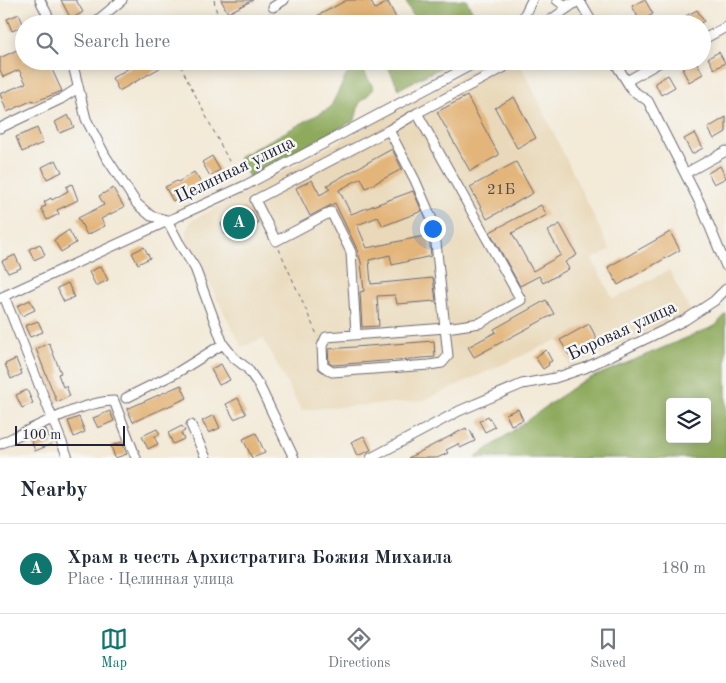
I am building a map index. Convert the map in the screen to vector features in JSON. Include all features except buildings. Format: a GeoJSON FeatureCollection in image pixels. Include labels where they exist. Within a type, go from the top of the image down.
{"type":"FeatureCollection","features":[{"type":"Feature","properties":{"kind":"street"},"geometry":{"type":"LineString","coordinates":[[40,0],[48,15]]}},
{"type":"Feature","properties":{"kind":"street"},"geometry":{"type":"LineString","coordinates":[[104,15],[122,0]]}},
{"type":"Feature","properties":{"kind":"street"},"geometry":{"type":"LineString","coordinates":[[272,6],[284,0]]}},
{"type":"Feature","properties":{"kind":"street"},"geometry":{"type":"LineString","coordinates":[[524,15],[532,0]]}},
{"type":"Feature","properties":{"kind":"street"},"geometry":{"type":"LineString","coordinates":[[557,0],[564,6],[577,2]]}},
{"type":"Feature","properties":{"kind":"street"},"geometry":{"type":"LineString","coordinates":[[558,15],[577,2]]}},
{"type":"Feature","properties":{"kind":"street"},"geometry":{"type":"LineString","coordinates":[[577,2],[586,15]]}},
{"type":"Feature","properties":{"kind":"street"},"geometry":{"type":"LineString","coordinates":[[711,35],[726,27]]}},
{"type":"Feature","properties":{"kind":"street"},"geometry":{"type":"LineString","coordinates":[[74,70],[86,119],[106,158],[127,190],[144,211],[151,216],[167,220],[195,268],[224,344],[234,358],[247,368],[259,385],[294,458]]}},
{"type":"Feature","properties":{"kind":"street","name":"Целинная улица"},"geometry":{"type":"LineString","coordinates":[[2,297],[246,185],[462,70]]}},
{"type":"Feature","properties":{"kind":"street"},"geometry":{"type":"LineString","coordinates":[[356,334],[351,252],[331,212],[276,241],[255,200],[499,70]]}},
{"type":"Feature","properties":{"kind":"street"},"geometry":{"type":"LineString","coordinates":[[620,70],[632,90],[648,101],[686,173],[726,266]]}},
{"type":"Feature","properties":{"kind":"street"},"geometry":{"type":"LineString","coordinates":[[627,80],[645,70]]}},
{"type":"Feature","properties":{"kind":"street"},"geometry":{"type":"LineString","coordinates":[[1,126],[62,99],[78,88]]}},
{"type":"Feature","properties":{"kind":"street"},"geometry":{"type":"LineString","coordinates":[[389,130],[415,180],[434,224],[446,328],[448,356],[442,363],[429,365],[332,372],[323,366],[322,346],[326,337],[446,328],[480,323],[521,300],[416,113]]}},
{"type":"Feature","properties":{"kind":"street"},"geometry":{"type":"LineString","coordinates":[[686,173],[726,151]]}},
{"type":"Feature","properties":{"kind":"street","name":"Боровая улица"},"geometry":{"type":"LineString","coordinates":[[371,458],[458,411],[522,384],[555,378],[586,368],[685,320],[714,301],[726,289]]}},
{"type":"Feature","properties":{"kind":"street"},"geometry":{"type":"LineString","coordinates":[[2,297],[68,458]]}},
{"type":"Feature","properties":{"kind":"street"},"geometry":{"type":"LineString","coordinates":[[126,398],[178,372],[224,344]]}},
{"type":"Feature","properties":{"kind":"street"},"geometry":{"type":"LineString","coordinates":[[0,444],[52,420],[98,403],[114,401],[136,458]]}},
{"type":"Feature","properties":{"kind":"street"},"geometry":{"type":"LineString","coordinates":[[191,425],[206,458]]}},
{"type":"Feature","properties":{"kind":"path"},"geometry":{"type":"LineString","coordinates":[[214,0],[217,15]]}},
{"type":"Feature","properties":{"kind":"path"},"geometry":{"type":"LineString","coordinates":[[183,70],[232,167],[246,185]]}},
{"type":"Feature","properties":{"kind":"path"},"geometry":{"type":"LineString","coordinates":[[276,241],[322,346]]}},
{"type":"Feature","properties":{"kind":"shaded area"},"geometry":{"type":"Polygon","coordinates":[[[472,70],[523,70],[610,250],[592,259],[613,299],[669,270],[691,312],[571,366],[557,340],[422,401],[301,410],[263,338],[242,347],[186,240],[186,231],[191,221],[472,70]]]}},
{"type":"Feature","properties":{"kind":"green space"},"geometry":{"type":"Polygon","coordinates":[[[405,0],[466,0],[475,15],[412,15],[405,0]]]}},
{"type":"Feature","properties":{"kind":"green space"},"geometry":{"type":"Polygon","coordinates":[[[363,70],[374,89],[359,104],[355,120],[249,177],[239,157],[330,108],[348,72],[363,70]]]}},
{"type":"Feature","properties":{"kind":"green space"},"geometry":{"type":"Polygon","coordinates":[[[390,70],[436,70],[399,89],[390,70]]]}},
{"type":"Feature","properties":{"kind":"green space"},"geometry":{"type":"Polygon","coordinates":[[[726,314],[726,458],[475,458],[579,383],[715,326],[726,314]]]}},
{"type":"Feature","properties":{"kind":"place","name":"Храм в честь Архистратига Божия Михаила"},"geometry":{"type":"Point","coordinates":[239,223]}}]}
